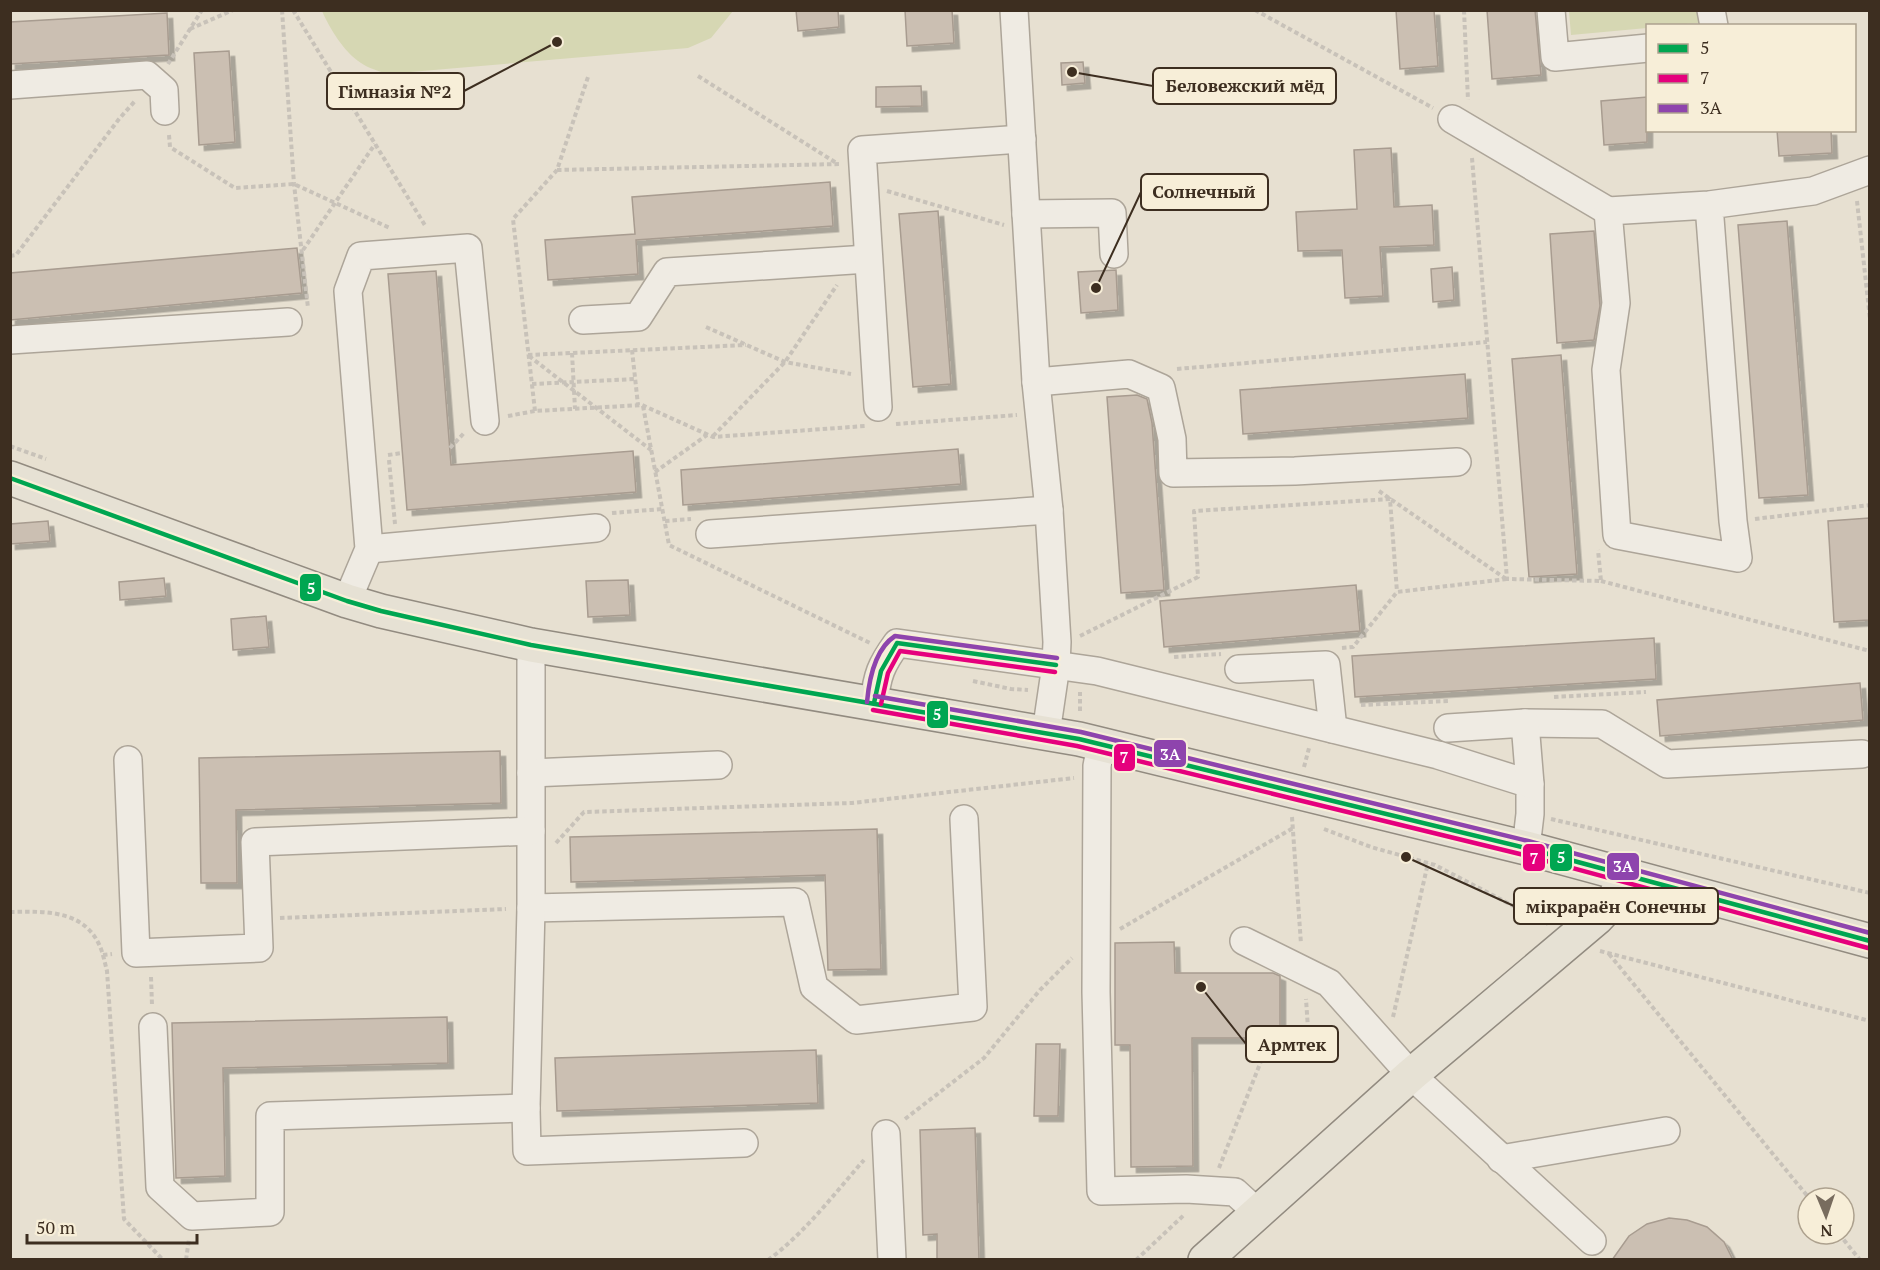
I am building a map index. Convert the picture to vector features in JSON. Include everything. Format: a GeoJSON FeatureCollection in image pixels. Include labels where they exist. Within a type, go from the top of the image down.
{"type":"FeatureCollection","features":[{"type":"Feature","properties":{"kind":"main road"},"geometry":{"type":"LineString","coordinates":[[10,478],[348,601],[392,614],[531,645],[1046,733],[1101,745],[1297,810],[1526,848],[1869,941]]}},
{"type":"Feature","properties":{"kind":"main road"},"geometry":{"type":"LineString","coordinates":[[1205,1260],[1411,1076],[1597,918],[1614,900],[1625,875]]}},
{"type":"Feature","properties":{"kind":"lane"},"geometry":{"type":"LineString","coordinates":[[1014,10],[1036,382],[1049,510],[1055,666],[1046,733]]}},
{"type":"Feature","properties":{"kind":"lane"},"geometry":{"type":"LineString","coordinates":[[1551,10],[1555,57],[1646,48]]}},
{"type":"Feature","properties":{"kind":"lane"},"geometry":{"type":"LineString","coordinates":[[10,85],[78,87],[147,75],[164,90],[165,111]]}},
{"type":"Feature","properties":{"kind":"lane"},"geometry":{"type":"LineString","coordinates":[[1461,124],[1608,210],[1709,206],[1813,190],[1869,170]]}},
{"type":"Feature","properties":{"kind":"lane"},"geometry":{"type":"LineString","coordinates":[[878,407],[855,170],[862,150],[1022,139]]}},
{"type":"Feature","properties":{"kind":"lane"},"geometry":{"type":"LineString","coordinates":[[1608,210],[1616,303],[1606,370],[1617,535],[1738,558],[1733,521],[1709,206]]}},
{"type":"Feature","properties":{"kind":"lane"},"geometry":{"type":"LineString","coordinates":[[1027,223],[1112,213],[1114,254]]}},
{"type":"Feature","properties":{"kind":"lane"},"geometry":{"type":"LineString","coordinates":[[348,601],[369,549],[348,291],[361,256],[468,248],[475,426]]}},
{"type":"Feature","properties":{"kind":"lane"},"geometry":{"type":"LineString","coordinates":[[583,320],[638,317],[667,272],[862,260]]}},
{"type":"Feature","properties":{"kind":"lane"},"geometry":{"type":"LineString","coordinates":[[10,340],[298,315]]}},
{"type":"Feature","properties":{"kind":"lane"},"geometry":{"type":"LineString","coordinates":[[1036,382],[1129,374],[1161,388],[1172,439],[1173,473],[1295,471],[1456,462]]}},
{"type":"Feature","properties":{"kind":"lane"},"geometry":{"type":"LineString","coordinates":[[710,534],[1049,510]]}},
{"type":"Feature","properties":{"kind":"lane"},"geometry":{"type":"LineString","coordinates":[[369,549],[596,528]]}},
{"type":"Feature","properties":{"kind":"lane"},"geometry":{"type":"LineString","coordinates":[[874,703],[876,680],[884,661],[897,642],[1055,666],[1097,670],[1438,756],[1530,784]]}},
{"type":"Feature","properties":{"kind":"lane"},"geometry":{"type":"LineString","coordinates":[[531,645],[531,908],[527,1151],[744,1143]]}},
{"type":"Feature","properties":{"kind":"lane"},"geometry":{"type":"LineString","coordinates":[[1239,669],[1326,665],[1324,727]]}},
{"type":"Feature","properties":{"kind":"lane"},"geometry":{"type":"LineString","coordinates":[[1525,723],[1530,784],[1530,814],[1526,848]]}},
{"type":"Feature","properties":{"kind":"lane"},"geometry":{"type":"LineString","coordinates":[[1448,728],[1525,723],[1602,724],[1667,764],[1862,754]]}},
{"type":"Feature","properties":{"kind":"lane"},"geometry":{"type":"LineString","coordinates":[[1101,745],[1097,766],[1096,943],[1101,1191],[1186,1189],[1235,1192],[1258,1213]]}},
{"type":"Feature","properties":{"kind":"lane"},"geometry":{"type":"LineString","coordinates":[[128,760],[143,952],[259,948],[255,842],[531,831]]}},
{"type":"Feature","properties":{"kind":"lane"},"geometry":{"type":"LineString","coordinates":[[531,773],[718,765]]}},
{"type":"Feature","properties":{"kind":"lane"},"geometry":{"type":"LineString","coordinates":[[531,908],[795,902],[814,987],[856,1020],[973,1007],[964,819]]}},
{"type":"Feature","properties":{"kind":"lane"},"geometry":{"type":"LineString","coordinates":[[1244,941],[1329,983],[1411,1076],[1592,1241]]}},
{"type":"Feature","properties":{"kind":"lane"},"geometry":{"type":"LineString","coordinates":[[153,1027],[160,1187],[192,1216],[270,1212],[270,1116],[526,1108]]}},
{"type":"Feature","properties":{"kind":"lane"},"geometry":{"type":"LineString","coordinates":[[1501,1159],[1666,1131]]}},
{"type":"Feature","properties":{"kind":"lane"},"geometry":{"type":"LineString","coordinates":[[886,1134],[892,1260]]}},
{"type":"Feature","properties":{"kind":"path"},"geometry":{"type":"LineString","coordinates":[[167,65],[202,10]]}},
{"type":"Feature","properties":{"kind":"path"},"geometry":{"type":"LineString","coordinates":[[190,30],[233,10]]}},
{"type":"Feature","properties":{"kind":"path"},"geometry":{"type":"LineString","coordinates":[[282,10],[294,184],[302,251],[298,315]]}},
{"type":"Feature","properties":{"kind":"path"},"geometry":{"type":"LineString","coordinates":[[293,10],[441,250]]}},
{"type":"Feature","properties":{"kind":"path"},"geometry":{"type":"LineString","coordinates":[[1255,10],[1461,124]]}},
{"type":"Feature","properties":{"kind":"path"},"geometry":{"type":"LineString","coordinates":[[1464,10],[1461,124],[1487,342],[1507,579]]}},
{"type":"Feature","properties":{"kind":"path"},"geometry":{"type":"LineString","coordinates":[[698,76],[855,170],[1027,223]]}},
{"type":"Feature","properties":{"kind":"path"},"geometry":{"type":"LineString","coordinates":[[588,77],[556,170],[513,219],[535,411],[640,405],[713,436],[785,362],[862,260]]}},
{"type":"Feature","properties":{"kind":"path"},"geometry":{"type":"LineString","coordinates":[[10,256],[16,255],[119,119]]}},
{"type":"Feature","properties":{"kind":"path"},"geometry":{"type":"LineString","coordinates":[[302,251],[375,144]]}},
{"type":"Feature","properties":{"kind":"path"},"geometry":{"type":"LineString","coordinates":[[170,147],[235,188],[294,184],[398,231]]}},
{"type":"Feature","properties":{"kind":"path"},"geometry":{"type":"LineString","coordinates":[[556,170],[855,170]]}},
{"type":"Feature","properties":{"kind":"path"},"geometry":{"type":"LineString","coordinates":[[1856,195],[1869,319]]}},
{"type":"Feature","properties":{"kind":"path"},"geometry":{"type":"LineString","coordinates":[[1864,270],[1869,278]]}},
{"type":"Feature","properties":{"kind":"path"},"geometry":{"type":"LineString","coordinates":[[706,327],[785,362],[876,378]]}},
{"type":"Feature","properties":{"kind":"path"},"geometry":{"type":"LineString","coordinates":[[1177,370],[1487,342]]}},
{"type":"Feature","properties":{"kind":"path"},"geometry":{"type":"LineString","coordinates":[[528,355],[746,345]]}},
{"type":"Feature","properties":{"kind":"path"},"geometry":{"type":"LineString","coordinates":[[632,350],[635,379],[669,545],[878,647]]}},
{"type":"Feature","properties":{"kind":"path"},"geometry":{"type":"LineString","coordinates":[[572,353],[575,409]]}},
{"type":"Feature","properties":{"kind":"path"},"geometry":{"type":"LineString","coordinates":[[528,355],[651,451]]}},
{"type":"Feature","properties":{"kind":"path"},"geometry":{"type":"LineString","coordinates":[[532,384],[635,379]]}},
{"type":"Feature","properties":{"kind":"path"},"geometry":{"type":"LineString","coordinates":[[450,448],[475,426]]}},
{"type":"Feature","properties":{"kind":"path"},"geometry":{"type":"LineString","coordinates":[[655,472],[707,434]]}},
{"type":"Feature","properties":{"kind":"path"},"geometry":{"type":"LineString","coordinates":[[10,446],[52,462]]}},
{"type":"Feature","properties":{"kind":"path"},"geometry":{"type":"LineString","coordinates":[[388,455],[402,453]]}},
{"type":"Feature","properties":{"kind":"path"},"geometry":{"type":"LineString","coordinates":[[1346,468],[1507,579]]}},
{"type":"Feature","properties":{"kind":"path"},"geometry":{"type":"LineString","coordinates":[[1390,499],[1398,592]]}},
{"type":"Feature","properties":{"kind":"path"},"geometry":{"type":"LineString","coordinates":[[966,679],[1011,689],[1055,666],[1076,638],[1198,577],[1194,511],[1390,499]]}},
{"type":"Feature","properties":{"kind":"path"},"geometry":{"type":"LineString","coordinates":[[1749,520],[1869,505]]}},
{"type":"Feature","properties":{"kind":"path"},"geometry":{"type":"LineString","coordinates":[[1598,546],[1601,581]]}},
{"type":"Feature","properties":{"kind":"path"},"geometry":{"type":"LineString","coordinates":[[1353,647],[1398,592],[1507,579],[1601,581],[1869,651]]}},
{"type":"Feature","properties":{"kind":"path"},"geometry":{"type":"LineString","coordinates":[[1055,666],[1080,693]]}},
{"type":"Feature","properties":{"kind":"path"},"geometry":{"type":"LineString","coordinates":[[1136,1260],[1210,1191],[1267,1046],[1309,1044],[1293,828],[1324,727]]}},
{"type":"Feature","properties":{"kind":"path"},"geometry":{"type":"LineString","coordinates":[[555,845],[584,812],[852,803],[1074,778],[1074,771]]}},
{"type":"Feature","properties":{"kind":"path"},"geometry":{"type":"LineString","coordinates":[[1530,814],[1869,893]]}},
{"type":"Feature","properties":{"kind":"path"},"geometry":{"type":"LineString","coordinates":[[768,1260],[780,1251],[827,1203],[886,1134],[984,1058],[1040,990],[1079,951],[1293,828]]}},
{"type":"Feature","properties":{"kind":"path"},"geometry":{"type":"LineString","coordinates":[[1322,828],[1371,848],[1435,865],[1597,950],[1869,1021]]}},
{"type":"Feature","properties":{"kind":"path"},"geometry":{"type":"LineString","coordinates":[[258,919],[531,908]]}},
{"type":"Feature","properties":{"kind":"path"},"geometry":{"type":"LineString","coordinates":[[10,912],[43,911],[72,917],[91,930],[103,955],[107,971],[124,1219],[163,1260]]}},
{"type":"Feature","properties":{"kind":"path"},"geometry":{"type":"LineString","coordinates":[[103,955],[143,952],[153,1027]]}},
{"type":"Feature","properties":{"kind":"path"},"geometry":{"type":"LineString","coordinates":[[1609,953],[1799,1186]]}},
{"type":"Feature","properties":{"kind":"path"},"geometry":{"type":"LineString","coordinates":[[1849,1246],[1860,1260]]}},
{"type":"Feature","properties":{"kind":"green space"},"geometry":{"type":"Polygon","coordinates":[[[322,11],[733,11],[711,38],[688,48],[387,74],[364,65],[349,53],[333,32],[322,11]]]}},
{"type":"Feature","properties":{"kind":"green space"},"geometry":{"type":"Polygon","coordinates":[[[1569,11],[1709,11],[1709,22],[1646,24],[1646,28],[1571,35],[1569,11]]]}},
{"type":"Feature","properties":{"kind":"building"},"geometry":{"type":"Polygon","coordinates":[[[796,10],[838,10],[839,27],[798,31],[796,10]]]}},
{"type":"Feature","properties":{"kind":"building"},"geometry":{"type":"Polygon","coordinates":[[[905,10],[952,10],[954,43],[907,46],[905,10]]]}},
{"type":"Feature","properties":{"kind":"building"},"geometry":{"type":"Polygon","coordinates":[[[1396,10],[1434,10],[1438,66],[1400,69],[1396,10]]]}},
{"type":"Feature","properties":{"kind":"building"},"geometry":{"type":"Polygon","coordinates":[[[1487,10],[1535,10],[1541,75],[1492,79],[1487,10]]]}},
{"type":"Feature","properties":{"kind":"building"},"geometry":{"type":"Polygon","coordinates":[[[167,13],[169,55],[10,64],[10,22],[167,13]]]}},
{"type":"Feature","properties":{"kind":"building"},"geometry":{"type":"Polygon","coordinates":[[[229,51],[235,142],[199,145],[194,53],[229,51]]]}},
{"type":"Feature","properties":{"kind":"building"},"geometry":{"type":"Polygon","coordinates":[[[1083,62],[1085,83],[1062,85],[1061,63],[1083,62]]]}},
{"type":"Feature","properties":{"kind":"building"},"geometry":{"type":"Polygon","coordinates":[[[921,86],[922,106],[876,107],[876,87],[921,86]]]}},
{"type":"Feature","properties":{"kind":"building"},"geometry":{"type":"Polygon","coordinates":[[[1646,97],[1647,142],[1604,145],[1601,101],[1646,97]]]}},
{"type":"Feature","properties":{"kind":"building"},"geometry":{"type":"Polygon","coordinates":[[[1777,132],[1831,132],[1832,153],[1779,156],[1777,132]]]}},
{"type":"Feature","properties":{"kind":"building"},"geometry":{"type":"Polygon","coordinates":[[[1391,148],[1394,207],[1432,205],[1434,245],[1380,247],[1383,296],[1345,298],[1342,250],[1298,251],[1296,212],[1357,209],[1354,150],[1391,148]]]}},
{"type":"Feature","properties":{"kind":"building"},"geometry":{"type":"Polygon","coordinates":[[[830,182],[833,226],[636,240],[638,274],[548,280],[545,240],[635,234],[632,197],[830,182]]]}},
{"type":"Feature","properties":{"kind":"building"},"geometry":{"type":"Polygon","coordinates":[[[938,211],[951,384],[913,387],[899,214],[938,211]]]}},
{"type":"Feature","properties":{"kind":"building"},"geometry":{"type":"Polygon","coordinates":[[[1787,221],[1808,495],[1759,498],[1738,225],[1787,221]]]}},
{"type":"Feature","properties":{"kind":"building"},"geometry":{"type":"Polygon","coordinates":[[[1594,231],[1600,306],[1594,340],[1557,343],[1550,234],[1594,231]]]}},
{"type":"Feature","properties":{"kind":"building"},"geometry":{"type":"Polygon","coordinates":[[[297,248],[302,293],[10,320],[10,273],[297,248]]]}},
{"type":"Feature","properties":{"kind":"building"},"geometry":{"type":"Polygon","coordinates":[[[1452,267],[1454,300],[1433,302],[1431,269],[1452,267]]]}},
{"type":"Feature","properties":{"kind":"building"},"geometry":{"type":"Polygon","coordinates":[[[1116,270],[1118,310],[1081,313],[1078,272],[1116,270]]]}},
{"type":"Feature","properties":{"kind":"building"},"geometry":{"type":"Polygon","coordinates":[[[436,271],[451,465],[633,451],[636,492],[407,510],[388,274],[436,271]]]}},
{"type":"Feature","properties":{"kind":"building"},"geometry":{"type":"Polygon","coordinates":[[[1561,355],[1577,574],[1529,577],[1512,359],[1561,355]]]}},
{"type":"Feature","properties":{"kind":"building"},"geometry":{"type":"Polygon","coordinates":[[[1465,374],[1468,418],[1243,434],[1240,390],[1465,374]]]}},
{"type":"Feature","properties":{"kind":"building"},"geometry":{"type":"Polygon","coordinates":[[[1137,395],[1147,399],[1152,423],[1164,590],[1121,593],[1107,397],[1137,395]]]}},
{"type":"Feature","properties":{"kind":"building"},"geometry":{"type":"Polygon","coordinates":[[[958,449],[961,484],[683,505],[681,470],[958,449]]]}},
{"type":"Feature","properties":{"kind":"building"},"geometry":{"type":"Polygon","coordinates":[[[1869,518],[1869,620],[1834,622],[1828,521],[1869,518]]]}},
{"type":"Feature","properties":{"kind":"building"},"geometry":{"type":"Polygon","coordinates":[[[48,521],[50,541],[10,544],[10,524],[48,521]]]}},
{"type":"Feature","properties":{"kind":"building"},"geometry":{"type":"Polygon","coordinates":[[[164,578],[166,596],[120,600],[119,582],[164,578]]]}},
{"type":"Feature","properties":{"kind":"building"},"geometry":{"type":"Polygon","coordinates":[[[628,580],[630,615],[588,617],[586,581],[628,580]]]}},
{"type":"Feature","properties":{"kind":"building"},"geometry":{"type":"Polygon","coordinates":[[[1356,585],[1360,631],[1164,647],[1160,601],[1356,585]]]}},
{"type":"Feature","properties":{"kind":"building"},"geometry":{"type":"Polygon","coordinates":[[[266,616],[269,647],[233,650],[231,619],[266,616]]]}},
{"type":"Feature","properties":{"kind":"building"},"geometry":{"type":"Polygon","coordinates":[[[1654,638],[1656,679],[1355,697],[1352,656],[1654,638]]]}},
{"type":"Feature","properties":{"kind":"building"},"geometry":{"type":"Polygon","coordinates":[[[1860,683],[1863,720],[1660,736],[1657,700],[1860,683]]]}},
{"type":"Feature","properties":{"kind":"building"},"geometry":{"type":"Polygon","coordinates":[[[500,751],[501,803],[236,810],[237,883],[201,883],[199,758],[500,751]]]}},
{"type":"Feature","properties":{"kind":"building"},"geometry":{"type":"Polygon","coordinates":[[[877,829],[881,969],[828,970],[825,875],[571,882],[570,837],[877,829]]]}},
{"type":"Feature","properties":{"kind":"building"},"geometry":{"type":"Polygon","coordinates":[[[1174,942],[1175,973],[1273,973],[1280,976],[1280,1038],[1192,1038],[1193,1166],[1131,1167],[1130,1045],[1115,1045],[1115,943],[1174,942]]]}},
{"type":"Feature","properties":{"kind":"building"},"geometry":{"type":"Polygon","coordinates":[[[447,1017],[448,1063],[223,1068],[225,1176],[176,1178],[172,1023],[447,1017]]]}},
{"type":"Feature","properties":{"kind":"building"},"geometry":{"type":"Polygon","coordinates":[[[1036,1044],[1060,1044],[1058,1116],[1034,1116],[1036,1044]]]}},
{"type":"Feature","properties":{"kind":"building"},"geometry":{"type":"Polygon","coordinates":[[[816,1050],[818,1103],[557,1111],[555,1058],[816,1050]]]}},
{"type":"Feature","properties":{"kind":"building"},"geometry":{"type":"Polygon","coordinates":[[[975,1128],[979,1260],[937,1260],[937,1234],[923,1235],[920,1130],[975,1128]]]}},
{"type":"Feature","properties":{"kind":"building"},"geometry":{"type":"Polygon","coordinates":[[[1669,1218],[1687,1220],[1707,1227],[1724,1242],[1733,1260],[1612,1260],[1629,1236],[1647,1224],[1669,1218]]]}},
{"type":"Feature","properties":{"kind":"transit line","name":"5"},"geometry":{"type":"LineString","coordinates":[[10,478],[347,601],[381,611],[531,645],[1079,739],[1526,848],[1870,941]]}},
{"type":"Feature","properties":{"kind":"transit line","name":"3А"},"geometry":{"type":"LineString","coordinates":[[867,702],[874,666],[882,649],[895,636],[1057,658]]}},
{"type":"Feature","properties":{"kind":"transit line","name":"5"},"geometry":{"type":"LineString","coordinates":[[874,703],[881,671],[897,643],[1056,665]]}},
{"type":"Feature","properties":{"kind":"transit line","name":"7"},"geometry":{"type":"LineString","coordinates":[[881,704],[888,673],[900,651],[1055,672]]}},
{"type":"Feature","properties":{"kind":"transit line","name":"3А"},"geometry":{"type":"LineString","coordinates":[[875,696],[1081,732],[1528,841],[1870,933]]}},
{"type":"Feature","properties":{"kind":"transit line","name":"7"},"geometry":{"type":"LineString","coordinates":[[873,710],[1077,746],[1524,855],[1868,948]]}},
{"type":"Feature","properties":{"kind":"place","name":"Гімназія №2"},"geometry":{"type":"Point","coordinates":[557,42]}},
{"type":"Feature","properties":{"kind":"place","name":"Беловежский мёд"},"geometry":{"type":"Point","coordinates":[1072,72]}},
{"type":"Feature","properties":{"kind":"place","name":"Солнечный"},"geometry":{"type":"Point","coordinates":[1096,288]}},
{"type":"Feature","properties":{"kind":"place","name":"мікрараён Сонечны"},"geometry":{"type":"Point","coordinates":[1406,857]}},
{"type":"Feature","properties":{"kind":"place","name":"Армтек"},"geometry":{"type":"Point","coordinates":[1201,987]}}]}
